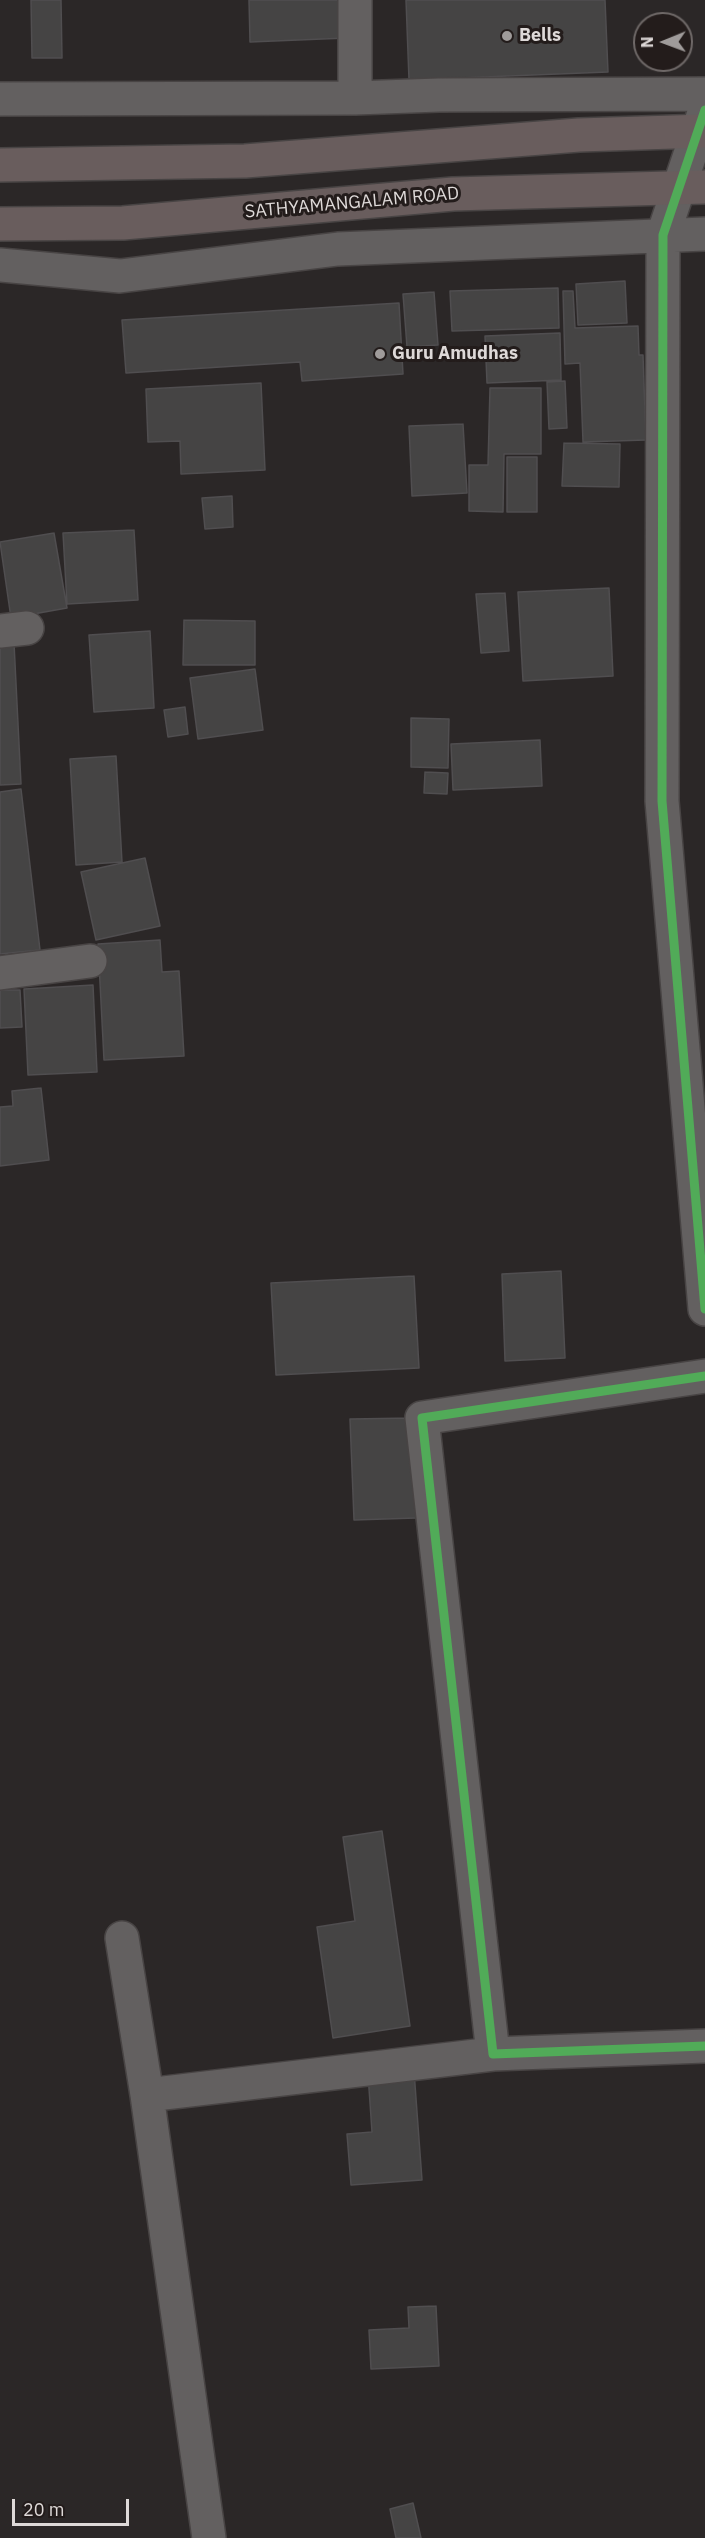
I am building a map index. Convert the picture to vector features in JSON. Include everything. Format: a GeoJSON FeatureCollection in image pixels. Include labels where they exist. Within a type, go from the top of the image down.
{"type":"FeatureCollection","features":[{"type":"Feature","properties":{"kind":"highway"},"geometry":{"type":"LineString","coordinates":[[0,165],[245,161],[703,124]]}},
{"type":"Feature","properties":{"kind":"highway","name":"SATHYAMANGALAM ROAD"},"geometry":{"type":"LineString","coordinates":[[0,224],[123,223],[453,194],[693,187]]}},
{"type":"Feature","properties":{"kind":"street"},"geometry":{"type":"LineString","coordinates":[[355,0],[355,98]]}},
{"type":"Feature","properties":{"kind":"street"},"geometry":{"type":"LineString","coordinates":[[0,99],[705,94]]}},
{"type":"Feature","properties":{"kind":"street"},"geometry":{"type":"LineString","coordinates":[[703,124],[693,187],[663,235],[662,801],[705,1310]]}},
{"type":"Feature","properties":{"kind":"street"},"geometry":{"type":"LineString","coordinates":[[0,265],[120,276],[338,249],[705,234]]}},
{"type":"Feature","properties":{"kind":"street"},"geometry":{"type":"LineString","coordinates":[[0,973],[90,961]]}},
{"type":"Feature","properties":{"kind":"street"},"geometry":{"type":"LineString","coordinates":[[494,2054],[422,1418],[705,1376]]}},
{"type":"Feature","properties":{"kind":"street"},"geometry":{"type":"LineString","coordinates":[[122,1938],[147,2095],[208,2538]]}},
{"type":"Feature","properties":{"kind":"street"},"geometry":{"type":"LineString","coordinates":[[147,2095],[494,2054],[705,2046]]}},
{"type":"Feature","properties":{"kind":"building"},"geometry":{"type":"Polygon","coordinates":[[[31,0],[61,0],[62,58],[32,58],[31,0]]]}},
{"type":"Feature","properties":{"kind":"building"},"geometry":{"type":"Polygon","coordinates":[[[249,0],[346,0],[347,38],[250,42],[249,0]]]}},
{"type":"Feature","properties":{"kind":"building","name":"Bells"},"geometry":{"type":"Polygon","coordinates":[[[406,0],[605,0],[608,72],[409,80],[406,0]]]}},
{"type":"Feature","properties":{"kind":"building"},"geometry":{"type":"Polygon","coordinates":[[[625,281],[627,323],[578,325],[576,284],[625,281]]]}},
{"type":"Feature","properties":{"kind":"building"},"geometry":{"type":"Polygon","coordinates":[[[558,288],[559,328],[452,331],[450,291],[558,288]]]}},
{"type":"Feature","properties":{"kind":"building"},"geometry":{"type":"Polygon","coordinates":[[[563,291],[573,291],[575,328],[638,326],[639,355],[643,355],[646,440],[583,442],[580,363],[565,364],[563,291]]]}},
{"type":"Feature","properties":{"kind":"building"},"geometry":{"type":"Polygon","coordinates":[[[434,292],[438,345],[407,347],[403,294],[434,292]]]}},
{"type":"Feature","properties":{"kind":"building"},"geometry":{"type":"Polygon","coordinates":[[[399,303],[403,374],[302,381],[300,362],[126,373],[122,320],[399,303]]]}},
{"type":"Feature","properties":{"kind":"building"},"geometry":{"type":"Polygon","coordinates":[[[560,333],[561,380],[487,383],[485,336],[560,333]]]}},
{"type":"Feature","properties":{"kind":"building"},"geometry":{"type":"Polygon","coordinates":[[[565,381],[567,428],[549,429],[547,382],[565,381]]]}},
{"type":"Feature","properties":{"kind":"building"},"geometry":{"type":"Polygon","coordinates":[[[261,383],[265,470],[181,474],[180,441],[148,442],[146,389],[261,383]]]}},
{"type":"Feature","properties":{"kind":"building"},"geometry":{"type":"Polygon","coordinates":[[[490,388],[541,388],[541,454],[504,454],[503,512],[469,511],[469,465],[488,465],[490,388]]]}},
{"type":"Feature","properties":{"kind":"building"},"geometry":{"type":"Polygon","coordinates":[[[463,424],[467,493],[412,496],[409,426],[463,424]]]}},
{"type":"Feature","properties":{"kind":"building"},"geometry":{"type":"Polygon","coordinates":[[[564,443],[620,444],[619,487],[562,486],[564,443]]]}},
{"type":"Feature","properties":{"kind":"building"},"geometry":{"type":"Polygon","coordinates":[[[507,457],[537,457],[537,512],[507,512],[507,457]]]}},
{"type":"Feature","properties":{"kind":"building"},"geometry":{"type":"Polygon","coordinates":[[[232,496],[233,527],[205,529],[202,498],[232,496]]]}},
{"type":"Feature","properties":{"kind":"building"},"geometry":{"type":"Polygon","coordinates":[[[134,530],[138,600],[67,604],[63,533],[134,530]]]}},
{"type":"Feature","properties":{"kind":"building"},"geometry":{"type":"Polygon","coordinates":[[[54,533],[67,608],[11,618],[0,542],[54,533]]]}},
{"type":"Feature","properties":{"kind":"building"},"geometry":{"type":"Polygon","coordinates":[[[609,588],[613,676],[523,681],[518,592],[609,588]]]}},
{"type":"Feature","properties":{"kind":"building"},"geometry":{"type":"Polygon","coordinates":[[[505,593],[509,651],[481,653],[476,594],[505,593]]]}},
{"type":"Feature","properties":{"kind":"building"},"geometry":{"type":"Polygon","coordinates":[[[184,620],[255,621],[255,665],[183,665],[184,620]]]}},
{"type":"Feature","properties":{"kind":"building"},"geometry":{"type":"Polygon","coordinates":[[[150,631],[154,708],[94,712],[89,635],[150,631]]]}},
{"type":"Feature","properties":{"kind":"building"},"geometry":{"type":"Polygon","coordinates":[[[14,643],[21,784],[0,785],[0,644],[14,643]]]}},
{"type":"Feature","properties":{"kind":"building"},"geometry":{"type":"Polygon","coordinates":[[[255,669],[263,730],[198,739],[190,678],[255,669]]]}},
{"type":"Feature","properties":{"kind":"building"},"geometry":{"type":"Polygon","coordinates":[[[185,707],[188,734],[168,737],[164,710],[185,707]]]}},
{"type":"Feature","properties":{"kind":"building"},"geometry":{"type":"Polygon","coordinates":[[[411,718],[449,719],[448,768],[411,767],[411,718]]]}},
{"type":"Feature","properties":{"kind":"building"},"geometry":{"type":"Polygon","coordinates":[[[540,740],[542,786],[453,790],[451,744],[540,740]]]}},
{"type":"Feature","properties":{"kind":"building"},"geometry":{"type":"Polygon","coordinates":[[[116,756],[122,862],[76,865],[70,759],[116,756]]]}},
{"type":"Feature","properties":{"kind":"building"},"geometry":{"type":"Polygon","coordinates":[[[425,772],[448,773],[447,794],[424,793],[425,772]]]}},
{"type":"Feature","properties":{"kind":"building"},"geometry":{"type":"Polygon","coordinates":[[[21,789],[40,950],[0,954],[0,792],[21,789]]]}},
{"type":"Feature","properties":{"kind":"building"},"geometry":{"type":"Polygon","coordinates":[[[145,858],[160,926],[96,940],[81,872],[145,858]]]}},
{"type":"Feature","properties":{"kind":"building"},"geometry":{"type":"Polygon","coordinates":[[[160,940],[162,972],[179,971],[184,1056],[104,1060],[98,944],[160,940]]]}},
{"type":"Feature","properties":{"kind":"building"},"geometry":{"type":"Polygon","coordinates":[[[93,985],[97,1072],[28,1075],[24,989],[93,985]]]}},
{"type":"Feature","properties":{"kind":"building"},"geometry":{"type":"Polygon","coordinates":[[[0,990],[20,990],[22,1027],[0,1028],[0,990]]]}},
{"type":"Feature","properties":{"kind":"building"},"geometry":{"type":"Polygon","coordinates":[[[41,1088],[49,1160],[0,1166],[0,1107],[13,1106],[12,1091],[41,1088]]]}},
{"type":"Feature","properties":{"kind":"building"},"geometry":{"type":"Polygon","coordinates":[[[561,1271],[565,1358],[505,1361],[502,1274],[561,1271]]]}},
{"type":"Feature","properties":{"kind":"building"},"geometry":{"type":"Polygon","coordinates":[[[414,1276],[419,1368],[276,1375],[271,1283],[414,1276]]]}},
{"type":"Feature","properties":{"kind":"building"},"geometry":{"type":"Polygon","coordinates":[[[413,1418],[416,1518],[354,1520],[350,1419],[413,1418]]]}},
{"type":"Feature","properties":{"kind":"building"},"geometry":{"type":"Polygon","coordinates":[[[382,1831],[410,2026],[333,2038],[317,1927],[355,1921],[343,1837],[382,1831]]]}},
{"type":"Feature","properties":{"kind":"building"},"geometry":{"type":"Polygon","coordinates":[[[414,2071],[422,2180],[351,2185],[347,2134],[372,2132],[368,2074],[414,2071]]]}},
{"type":"Feature","properties":{"kind":"building"},"geometry":{"type":"Polygon","coordinates":[[[436,2306],[439,2366],[371,2369],[369,2330],[409,2328],[408,2307],[436,2306]]]}},
{"type":"Feature","properties":{"kind":"building"},"geometry":{"type":"Polygon","coordinates":[[[413,2503],[421,2538],[396,2538],[390,2509],[413,2503]]]}},
{"type":"Feature","properties":{"kind":"cycle path"},"geometry":{"type":"LineString","coordinates":[[705,110],[663,235],[662,801],[705,1309]]}},
{"type":"Feature","properties":{"kind":"cycle path"},"geometry":{"type":"LineString","coordinates":[[705,1376],[422,1418],[493,2054],[705,2046]]}},
{"type":"Feature","properties":{"kind":"place","name":"Bells"},"geometry":{"type":"Point","coordinates":[507,36]}},
{"type":"Feature","properties":{"kind":"place","name":"Guru Amudhas"},"geometry":{"type":"Point","coordinates":[380,354]}}]}
